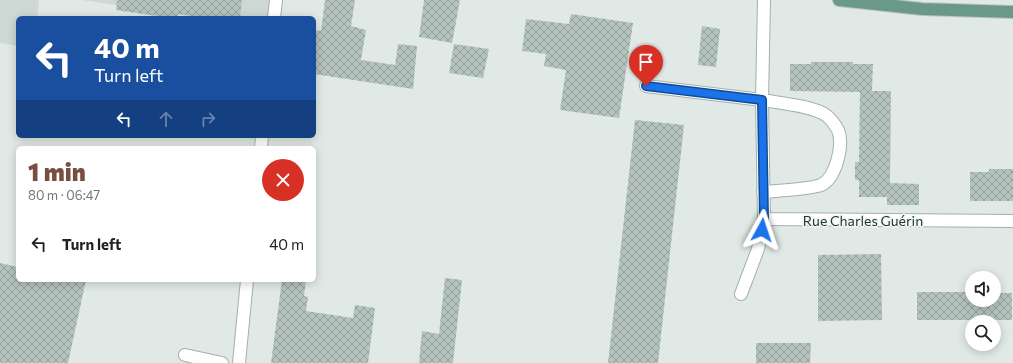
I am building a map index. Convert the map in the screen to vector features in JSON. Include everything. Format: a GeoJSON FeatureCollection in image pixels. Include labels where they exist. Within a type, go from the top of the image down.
{"type":"FeatureCollection","features":[{"type":"Feature","properties":{"kind":"main road"},"geometry":{"type":"LineString","coordinates":[[839,0],[922,9],[1013,12]]}},
{"type":"Feature","properties":{"kind":"street"},"geometry":{"type":"LineString","coordinates":[[274,16],[276,0]]}},
{"type":"Feature","properties":{"kind":"street"},"geometry":{"type":"LineString","coordinates":[[741,294],[758,249],[764,220],[762,100],[764,0]]}},
{"type":"Feature","properties":{"kind":"street"},"geometry":{"type":"LineString","coordinates":[[646,86],[762,100],[813,109],[826,115],[833,122],[838,132],[840,143],[838,159],[833,173],[819,186],[763,192]]}},
{"type":"Feature","properties":{"kind":"street","name":"Rue Charles Guérin"},"geometry":{"type":"LineString","coordinates":[[764,220],[1013,221]]}},
{"type":"Feature","properties":{"kind":"street"},"geometry":{"type":"LineString","coordinates":[[239,363],[247,282]]}},
{"type":"Feature","properties":{"kind":"street"},"geometry":{"type":"LineString","coordinates":[[185,355],[222,363]]}},
{"type":"Feature","properties":{"kind":"shaded area"},"geometry":{"type":"Polygon","coordinates":[[[0,0],[39,0],[37,16],[16,16],[16,46],[0,43],[0,0]]]}},
{"type":"Feature","properties":{"kind":"shaded area"},"geometry":{"type":"Polygon","coordinates":[[[82,0],[274,0],[272,16],[190,16],[82,0]]]}},
{"type":"Feature","properties":{"kind":"building"},"geometry":{"type":"Polygon","coordinates":[[[117,0],[242,0],[240,16],[192,16],[178,14],[178,16],[156,16],[116,10],[117,0]]]}},
{"type":"Feature","properties":{"kind":"building"},"geometry":{"type":"Polygon","coordinates":[[[325,0],[355,0],[351,26],[366,30],[361,60],[395,65],[398,44],[417,46],[413,89],[316,74],[316,30],[321,31],[325,0]]]}},
{"type":"Feature","properties":{"kind":"building"},"geometry":{"type":"Polygon","coordinates":[[[424,0],[460,0],[452,43],[419,37],[424,0]]]}},
{"type":"Feature","properties":{"kind":"building"},"geometry":{"type":"Polygon","coordinates":[[[571,14],[633,23],[619,118],[560,110],[566,70],[544,66],[546,54],[522,51],[526,19],[569,24],[571,14]]]}},
{"type":"Feature","properties":{"kind":"building"},"geometry":{"type":"Polygon","coordinates":[[[702,26],[720,29],[716,67],[698,65],[702,26]]]}},
{"type":"Feature","properties":{"kind":"building"},"geometry":{"type":"Polygon","coordinates":[[[454,44],[489,49],[483,78],[449,73],[454,44]]]}},
{"type":"Feature","properties":{"kind":"building"},"geometry":{"type":"Polygon","coordinates":[[[811,62],[853,62],[853,64],[873,64],[872,91],[891,91],[890,183],[919,184],[919,205],[887,205],[887,197],[859,197],[859,180],[855,180],[855,162],[859,162],[860,92],[790,91],[790,64],[811,64],[811,62]]]}},
{"type":"Feature","properties":{"kind":"building"},"geometry":{"type":"Polygon","coordinates":[[[635,120],[684,125],[658,363],[608,363],[635,120]]]}},
{"type":"Feature","properties":{"kind":"building"},"geometry":{"type":"Polygon","coordinates":[[[989,169],[1013,169],[1013,201],[970,201],[970,172],[989,172],[989,169]]]}},
{"type":"Feature","properties":{"kind":"building"},"geometry":{"type":"Polygon","coordinates":[[[881,254],[882,320],[818,321],[818,255],[881,254]]]}},
{"type":"Feature","properties":{"kind":"building"},"geometry":{"type":"Polygon","coordinates":[[[0,263],[16,267],[16,282],[86,282],[68,363],[0,363],[0,263]]]}},
{"type":"Feature","properties":{"kind":"building"},"geometry":{"type":"Polygon","coordinates":[[[445,278],[462,280],[453,363],[419,363],[422,331],[439,334],[445,278]]]}},
{"type":"Feature","properties":{"kind":"building"},"geometry":{"type":"Polygon","coordinates":[[[282,282],[306,282],[304,296],[308,297],[306,311],[353,318],[355,305],[375,308],[368,363],[271,363],[282,282]]]}},
{"type":"Feature","properties":{"kind":"building"},"geometry":{"type":"Polygon","coordinates":[[[917,292],[965,292],[965,307],[1001,307],[1001,293],[1012,293],[1012,320],[1001,320],[1001,315],[965,315],[965,320],[917,320],[917,292]]]}},
{"type":"Feature","properties":{"kind":"building"},"geometry":{"type":"Polygon","coordinates":[[[756,343],[811,343],[810,363],[756,363],[756,343]]]}},
{"type":"Feature","properties":{"kind":"route"},"geometry":{"type":"LineString","coordinates":[[646,86],[762,100],[764,220],[762,230]]}}]}
